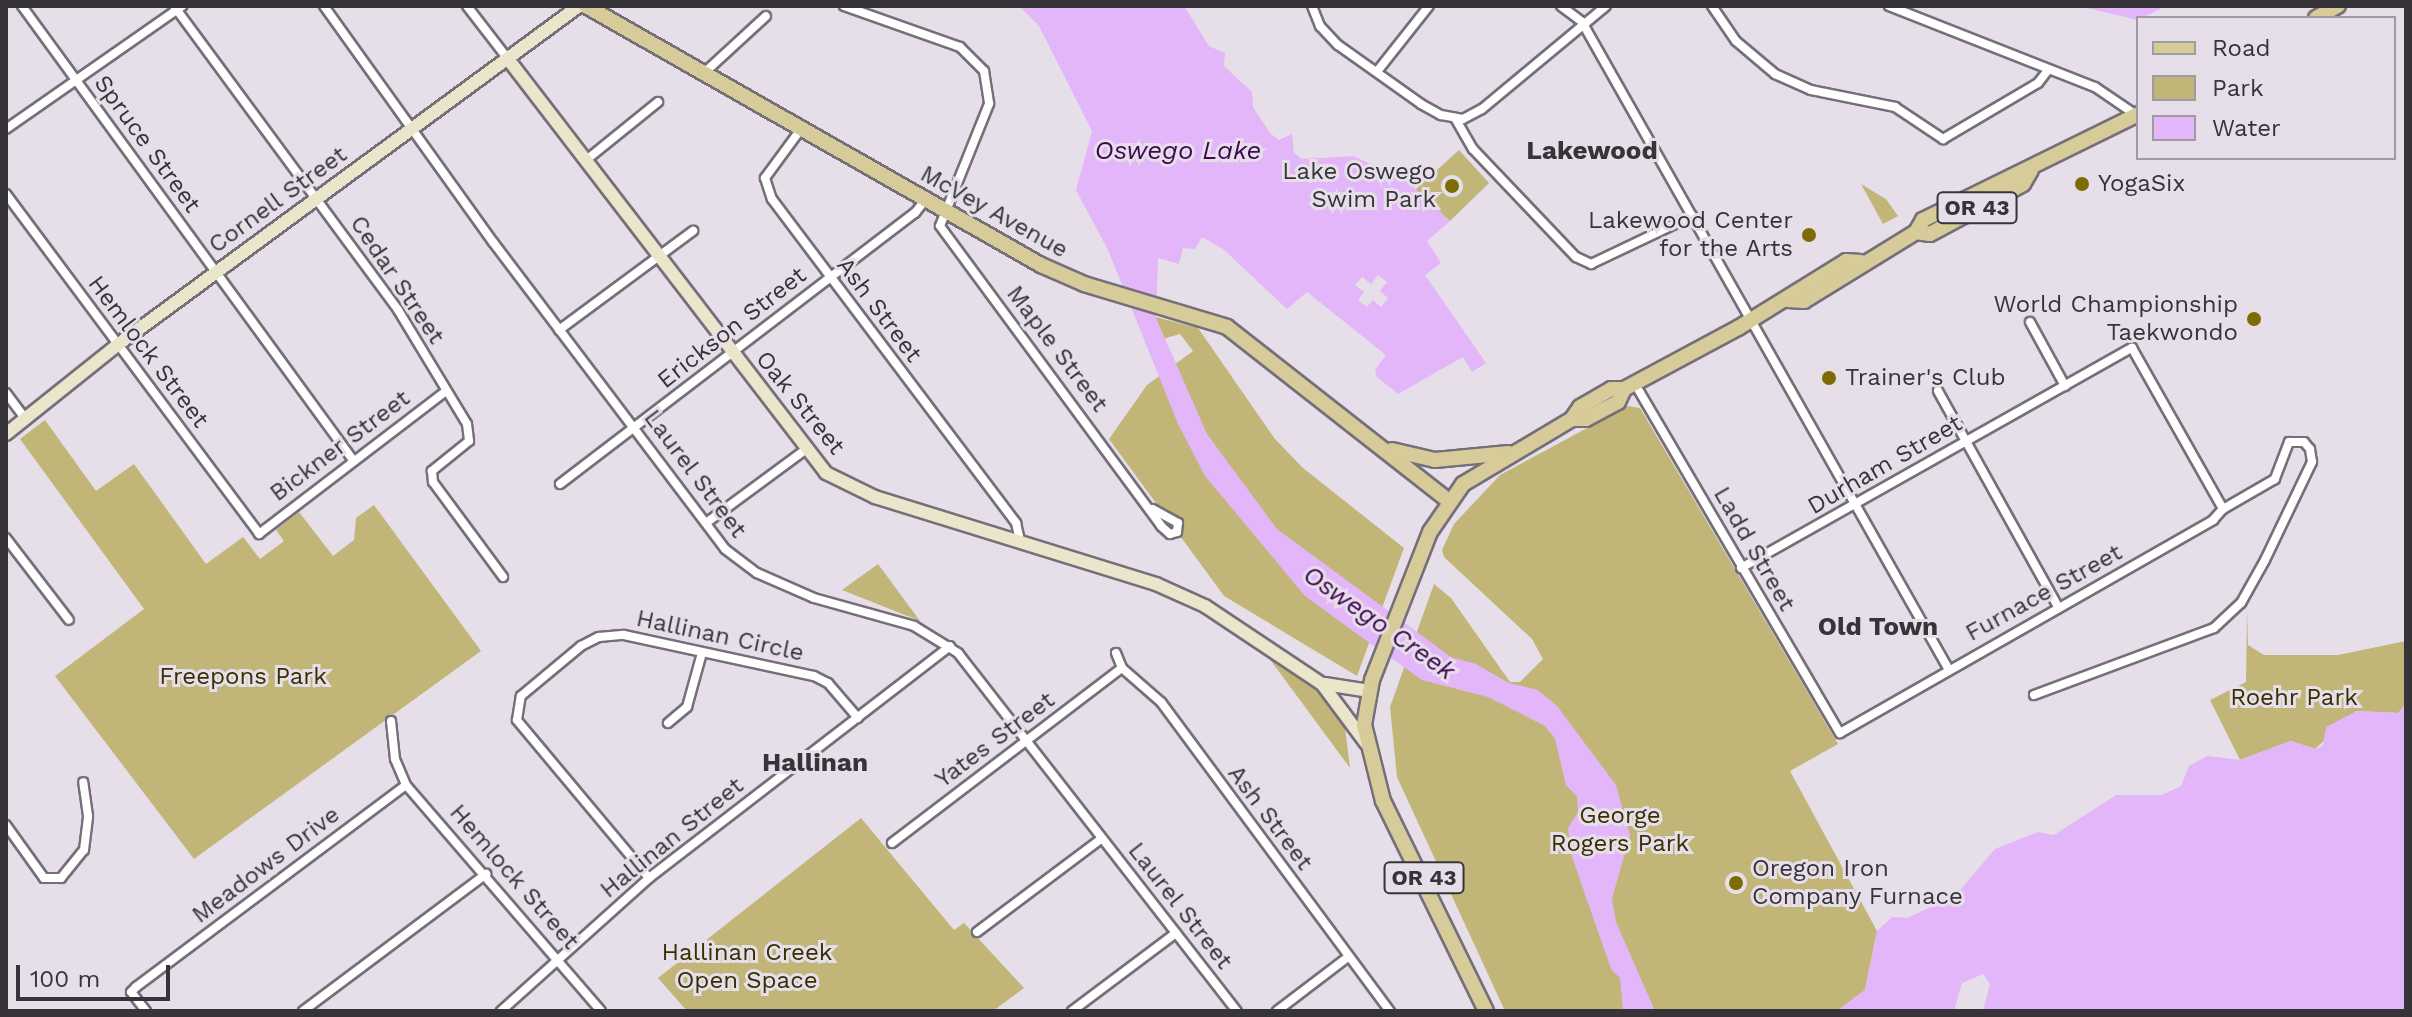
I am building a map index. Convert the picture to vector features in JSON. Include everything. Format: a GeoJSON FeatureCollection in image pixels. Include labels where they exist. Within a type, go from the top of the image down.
{"type":"FeatureCollection","features":[{"type":"Feature","properties":{"kind":"main road","name":"McVey Avenue"},"geometry":{"type":"LineString","coordinates":[[586,6],[1056,272],[1114,293],[1173,308],[1235,332],[1449,501]]}},
{"type":"Feature","properties":{"kind":"main road"},"geometry":{"type":"LineString","coordinates":[[2320,16],[2338,6]]}},
{"type":"Feature","properties":{"kind":"main road","name":"OR 43"},"geometry":{"type":"LineString","coordinates":[[1486,1011],[1383,801],[1366,743],[1370,686],[1417,564],[1449,501],[1476,474],[1572,419],[1586,419],[1608,408],[1630,387],[1788,300],[1797,288],[1846,261],[1861,262],[1916,232],[1923,220],[2016,170],[2031,170],[2136,115]]}},
{"type":"Feature","properties":{"kind":"main road","name":"McVey Avenue"},"geometry":{"type":"LineString","coordinates":[[1381,446],[1435,460],[1509,454]]}},
{"type":"Feature","properties":{"kind":"street","name":"Spruce Street"},"geometry":{"type":"LineString","coordinates":[[22,6],[353,460]]}},
{"type":"Feature","properties":{"kind":"street","name":"Laurel Street"},"geometry":{"type":"LineString","coordinates":[[324,6],[559,330],[732,556],[757,573],[814,598],[914,626],[950,646],[1028,741],[1237,1011]]}},
{"type":"Feature","properties":{"kind":"street","name":"Oak Street"},"geometry":{"type":"LineString","coordinates":[[467,6],[805,450],[826,473],[852,488],[1156,584],[1205,606],[1322,684],[1366,743]]}},
{"type":"Feature","properties":{"kind":"street","name":"Cornell Street"},"geometry":{"type":"LineString","coordinates":[[6,434],[120,343],[579,6]]}},
{"type":"Feature","properties":{"kind":"street"},"geometry":{"type":"LineString","coordinates":[[844,6],[960,47],[988,78],[989,104],[944,210]]}},
{"type":"Feature","properties":{"kind":"street"},"geometry":{"type":"LineString","coordinates":[[1312,6],[1332,39],[1379,69],[1421,104],[1455,118],[1473,149],[1576,257],[1591,264],[1692,216]]}},
{"type":"Feature","properties":{"kind":"street"},"geometry":{"type":"LineString","coordinates":[[1379,69],[1429,6]]}},
{"type":"Feature","properties":{"kind":"street"},"geometry":{"type":"LineString","coordinates":[[1561,6],[1582,22],[1949,670]]}},
{"type":"Feature","properties":{"kind":"street"},"geometry":{"type":"LineString","coordinates":[[1455,118],[1482,109],[1582,22],[1606,6]]}},
{"type":"Feature","properties":{"kind":"street"},"geometry":{"type":"LineString","coordinates":[[1712,6],[1736,41],[1775,74],[1811,90],[1895,107],[1943,139],[2038,83],[2048,70]]}},
{"type":"Feature","properties":{"kind":"street"},"geometry":{"type":"LineString","coordinates":[[1889,6],[2095,87],[2136,113]]}},
{"type":"Feature","properties":{"kind":"street"},"geometry":{"type":"LineString","coordinates":[[6,129],[178,7]]}},
{"type":"Feature","properties":{"kind":"street","name":"Cedar Street"},"geometry":{"type":"LineString","coordinates":[[178,7],[398,310],[446,391],[470,435],[464,447],[432,471],[433,482],[503,577]]}},
{"type":"Feature","properties":{"kind":"street"},"geometry":{"type":"LineString","coordinates":[[704,73],[766,16]]}},
{"type":"Feature","properties":{"kind":"street"},"geometry":{"type":"LineString","coordinates":[[585,161],[658,102]]}},
{"type":"Feature","properties":{"kind":"street","name":"Ash Street"},"geometry":{"type":"LineString","coordinates":[[801,129],[765,178],[772,199],[1016,523],[1020,541]]}},
{"type":"Feature","properties":{"kind":"street","name":"Hemlock Street"},"geometry":{"type":"LineString","coordinates":[[6,194],[120,343],[259,534]]}},
{"type":"Feature","properties":{"kind":"street","name":"Erickson Street"},"geometry":{"type":"LineString","coordinates":[[560,484],[830,278],[925,200]]}},
{"type":"Feature","properties":{"kind":"street","name":"Maple Street"},"geometry":{"type":"LineString","coordinates":[[944,210],[941,230],[1153,509]]}},
{"type":"Feature","properties":{"kind":"street"},"geometry":{"type":"LineString","coordinates":[[559,330],[693,231]]}},
{"type":"Feature","properties":{"kind":"street"},"geometry":{"type":"LineString","coordinates":[[2030,322],[2065,386]]}},
{"type":"Feature","properties":{"kind":"street","name":"Durham Street"},"geometry":{"type":"LineString","coordinates":[[1741,568],[2132,348],[2223,509]]}},
{"type":"Feature","properties":{"kind":"street","name":"Ladd Street"},"geometry":{"type":"LineString","coordinates":[[1630,387],[1840,733]]}},
{"type":"Feature","properties":{"kind":"street","name":"Bickner Street"},"geometry":{"type":"LineString","coordinates":[[259,534],[446,391]]}},
{"type":"Feature","properties":{"kind":"street"},"geometry":{"type":"LineString","coordinates":[[1938,391],[2059,608]]}},
{"type":"Feature","properties":{"kind":"street"},"geometry":{"type":"LineString","coordinates":[[6,393],[26,420]]}},
{"type":"Feature","properties":{"kind":"street","name":"Furnace Street"},"geometry":{"type":"LineString","coordinates":[[1840,733],[2213,520],[2223,509],[2275,479],[2289,442],[2304,442],[2310,449],[2312,462],[2241,603],[2214,628],[2034,695]]}},
{"type":"Feature","properties":{"kind":"street"},"geometry":{"type":"LineString","coordinates":[[706,523],[805,450]]}},
{"type":"Feature","properties":{"kind":"street"},"geometry":{"type":"LineString","coordinates":[[7,541],[69,620]]}},
{"type":"Feature","properties":{"kind":"street","name":"Hallinan Circle"},"geometry":{"type":"LineString","coordinates":[[649,878],[523,733],[517,705],[528,688],[599,637],[624,635],[814,676],[828,683],[858,718]]}},
{"type":"Feature","properties":{"kind":"street","name":"Hallinan Street"},"geometry":{"type":"LineString","coordinates":[[501,1011],[649,878],[950,646]]}},
{"type":"Feature","properties":{"kind":"street"},"geometry":{"type":"LineString","coordinates":[[668,723],[687,707],[702,653]]}},
{"type":"Feature","properties":{"kind":"street","name":"Ash Street"},"geometry":{"type":"LineString","coordinates":[[1116,653],[1122,668],[1161,702],[1390,1011]]}},
{"type":"Feature","properties":{"kind":"street","name":"Yates Street"},"geometry":{"type":"LineString","coordinates":[[892,843],[1122,668]]}},
{"type":"Feature","properties":{"kind":"street","name":"Oak Street"},"geometry":{"type":"LineString","coordinates":[[1322,684],[1370,686]]}},
{"type":"Feature","properties":{"kind":"street","name":"Hemlock Street"},"geometry":{"type":"LineString","coordinates":[[391,721],[395,759],[406,785],[560,958],[601,1011]]}},
{"type":"Feature","properties":{"kind":"street"},"geometry":{"type":"LineString","coordinates":[[6,825],[44,878],[61,878],[84,850],[88,816],[83,782]]}},
{"type":"Feature","properties":{"kind":"street","name":"Meadows Drive"},"geometry":{"type":"LineString","coordinates":[[146,1011],[131,992],[136,987],[406,785]]}},
{"type":"Feature","properties":{"kind":"street"},"geometry":{"type":"LineString","coordinates":[[977,932],[1102,838]]}},
{"type":"Feature","properties":{"kind":"street"},"geometry":{"type":"LineString","coordinates":[[303,1011],[486,874]]}},
{"type":"Feature","properties":{"kind":"street"},"geometry":{"type":"LineString","coordinates":[[1072,1011],[1176,933]]}},
{"type":"Feature","properties":{"kind":"street"},"geometry":{"type":"LineString","coordinates":[[1277,1011],[1348,957]]}},
{"type":"Feature","properties":{"kind":"green space","name":"Lake Oswego Swim Park"},"geometry":{"type":"Polygon","coordinates":[[[1459,150],[1489,183],[1450,221],[1415,190],[1459,150]]]}},
{"type":"Feature","properties":{"kind":"green space"},"geometry":{"type":"Polygon","coordinates":[[[1861,184],[1886,199],[1898,216],[1883,224],[1861,184]]]}},
{"type":"Feature","properties":{"kind":"green space"},"geometry":{"type":"Polygon","coordinates":[[[1144,314],[1198,328],[1275,439],[1303,468],[1404,548],[1357,676],[1224,596],[1109,439],[1147,385],[1193,351],[1180,334],[1152,342],[1144,314]]]}},
{"type":"Feature","properties":{"kind":"green space","name":"George Rogers Park"},"geometry":{"type":"Polygon","coordinates":[[[1628,406],[1640,408],[1838,744],[1790,771],[1877,931],[1865,990],[1837,1011],[1505,1011],[1397,777],[1390,707],[1434,584],[1451,598],[1510,682],[1520,682],[1543,659],[1532,639],[1444,557],[1442,550],[1454,524],[1500,475],[1628,406]]]}},
{"type":"Feature","properties":{"kind":"green space","name":"Freepons Park"},"geometry":{"type":"Polygon","coordinates":[[[45,420],[96,491],[134,464],[206,564],[243,537],[260,559],[284,541],[276,530],[299,512],[333,556],[354,540],[356,518],[374,505],[481,651],[194,859],[55,676],[144,609],[20,439],[45,420]]]}},
{"type":"Feature","properties":{"kind":"green space"},"geometry":{"type":"Polygon","coordinates":[[[878,564],[920,621],[842,590],[878,564]]]}},
{"type":"Feature","properties":{"kind":"green space","name":"Roehr Park"},"geometry":{"type":"Polygon","coordinates":[[[2247,609],[2248,645],[2264,655],[2338,655],[2406,641],[2406,704],[2398,713],[2356,711],[2315,749],[2291,741],[2240,760],[2210,700],[2246,682],[2247,609]]]}},
{"type":"Feature","properties":{"kind":"green space"},"geometry":{"type":"Polygon","coordinates":[[[1266,654],[1319,689],[1344,719],[1350,768],[1266,654]]]}},
{"type":"Feature","properties":{"kind":"green space","name":"Hallinan Creek Open Space"},"geometry":{"type":"Polygon","coordinates":[[[861,818],[954,930],[964,923],[1024,988],[993,1011],[687,1011],[658,978],[861,818]]]}},
{"type":"Feature","properties":{"kind":"water","name":"Oswego Lake"},"geometry":{"type":"Polygon","coordinates":[[[1019,6],[1184,6],[1209,46],[1225,53],[1224,66],[1252,92],[1253,107],[1270,133],[1279,140],[1292,134],[1294,153],[1302,159],[1353,156],[1406,180],[1450,221],[1427,241],[1441,263],[1425,275],[1486,363],[1472,372],[1463,357],[1398,394],[1377,377],[1375,370],[1386,355],[1307,292],[1287,309],[1223,249],[1202,237],[1195,249],[1183,248],[1179,264],[1158,258],[1156,318],[1207,434],[1277,529],[1451,657],[1476,664],[1509,683],[1538,690],[1557,706],[1616,785],[1630,835],[1612,899],[1616,922],[1655,1011],[1623,1011],[1620,978],[1611,969],[1571,854],[1568,828],[1578,812],[1577,797],[1566,785],[1555,739],[1545,726],[1488,697],[1422,680],[1305,596],[1205,476],[1178,424],[1108,250],[1076,190],[1092,131],[1039,26],[1019,6]]]}},
{"type":"Feature","properties":{"kind":"water"},"geometry":{"type":"Polygon","coordinates":[[[2078,6],[2166,6],[2146,16],[2136,16],[2136,20],[2078,6]]]}},
{"type":"Feature","properties":{"kind":"water"},"geometry":{"type":"Polygon","coordinates":[[[2406,704],[2406,1011],[1983,1011],[1990,984],[1983,974],[1962,983],[1954,1011],[1837,1011],[1865,990],[1877,931],[1892,917],[1907,918],[1955,896],[1995,849],[2038,832],[2054,835],[2116,795],[2162,795],[2181,786],[2189,766],[2207,756],[2240,760],[2291,741],[2316,749],[2323,745],[2326,727],[2357,711],[2398,713],[2406,704]]]}},
{"type":"Feature","properties":{"kind":"pier"},"geometry":{"type":"Polygon","coordinates":[[[1378,275],[1387,282],[1380,291],[1388,298],[1381,307],[1373,300],[1367,307],[1358,300],[1364,292],[1355,285],[1362,277],[1371,284],[1378,275]]]}},
{"type":"Feature","properties":{"kind":"place","name":"YogaSix"},"geometry":{"type":"Point","coordinates":[2082,184]}},
{"type":"Feature","properties":{"kind":"place","name":"Lake Oswego Swim Park"},"geometry":{"type":"Point","coordinates":[1452,186]}},
{"type":"Feature","properties":{"kind":"place","name":"Lakewood Center for the Arts"},"geometry":{"type":"Point","coordinates":[1809,235]}},
{"type":"Feature","properties":{"kind":"place","name":"World Championship Taekwondo"},"geometry":{"type":"Point","coordinates":[2254,319]}},
{"type":"Feature","properties":{"kind":"place","name":"Trainer's Club"},"geometry":{"type":"Point","coordinates":[1829,378]}},
{"type":"Feature","properties":{"kind":"place","name":"Oregon Iron Company Furnace"},"geometry":{"type":"Point","coordinates":[1736,883]}},
{"type":"Feature","properties":{"kind":"district","name":"Lakewood"},"geometry":{"type":"Point","coordinates":[1592,151]}},
{"type":"Feature","properties":{"kind":"district","name":"Old Town"},"geometry":{"type":"Point","coordinates":[1878,627]}},
{"type":"Feature","properties":{"kind":"district","name":"Hallinan"},"geometry":{"type":"Point","coordinates":[815,763]}},
{"type":"Feature","properties":{"kind":"water label","name":"Oswego Creek"},"geometry":{"type":"Point","coordinates":[1379,623]}}]}
